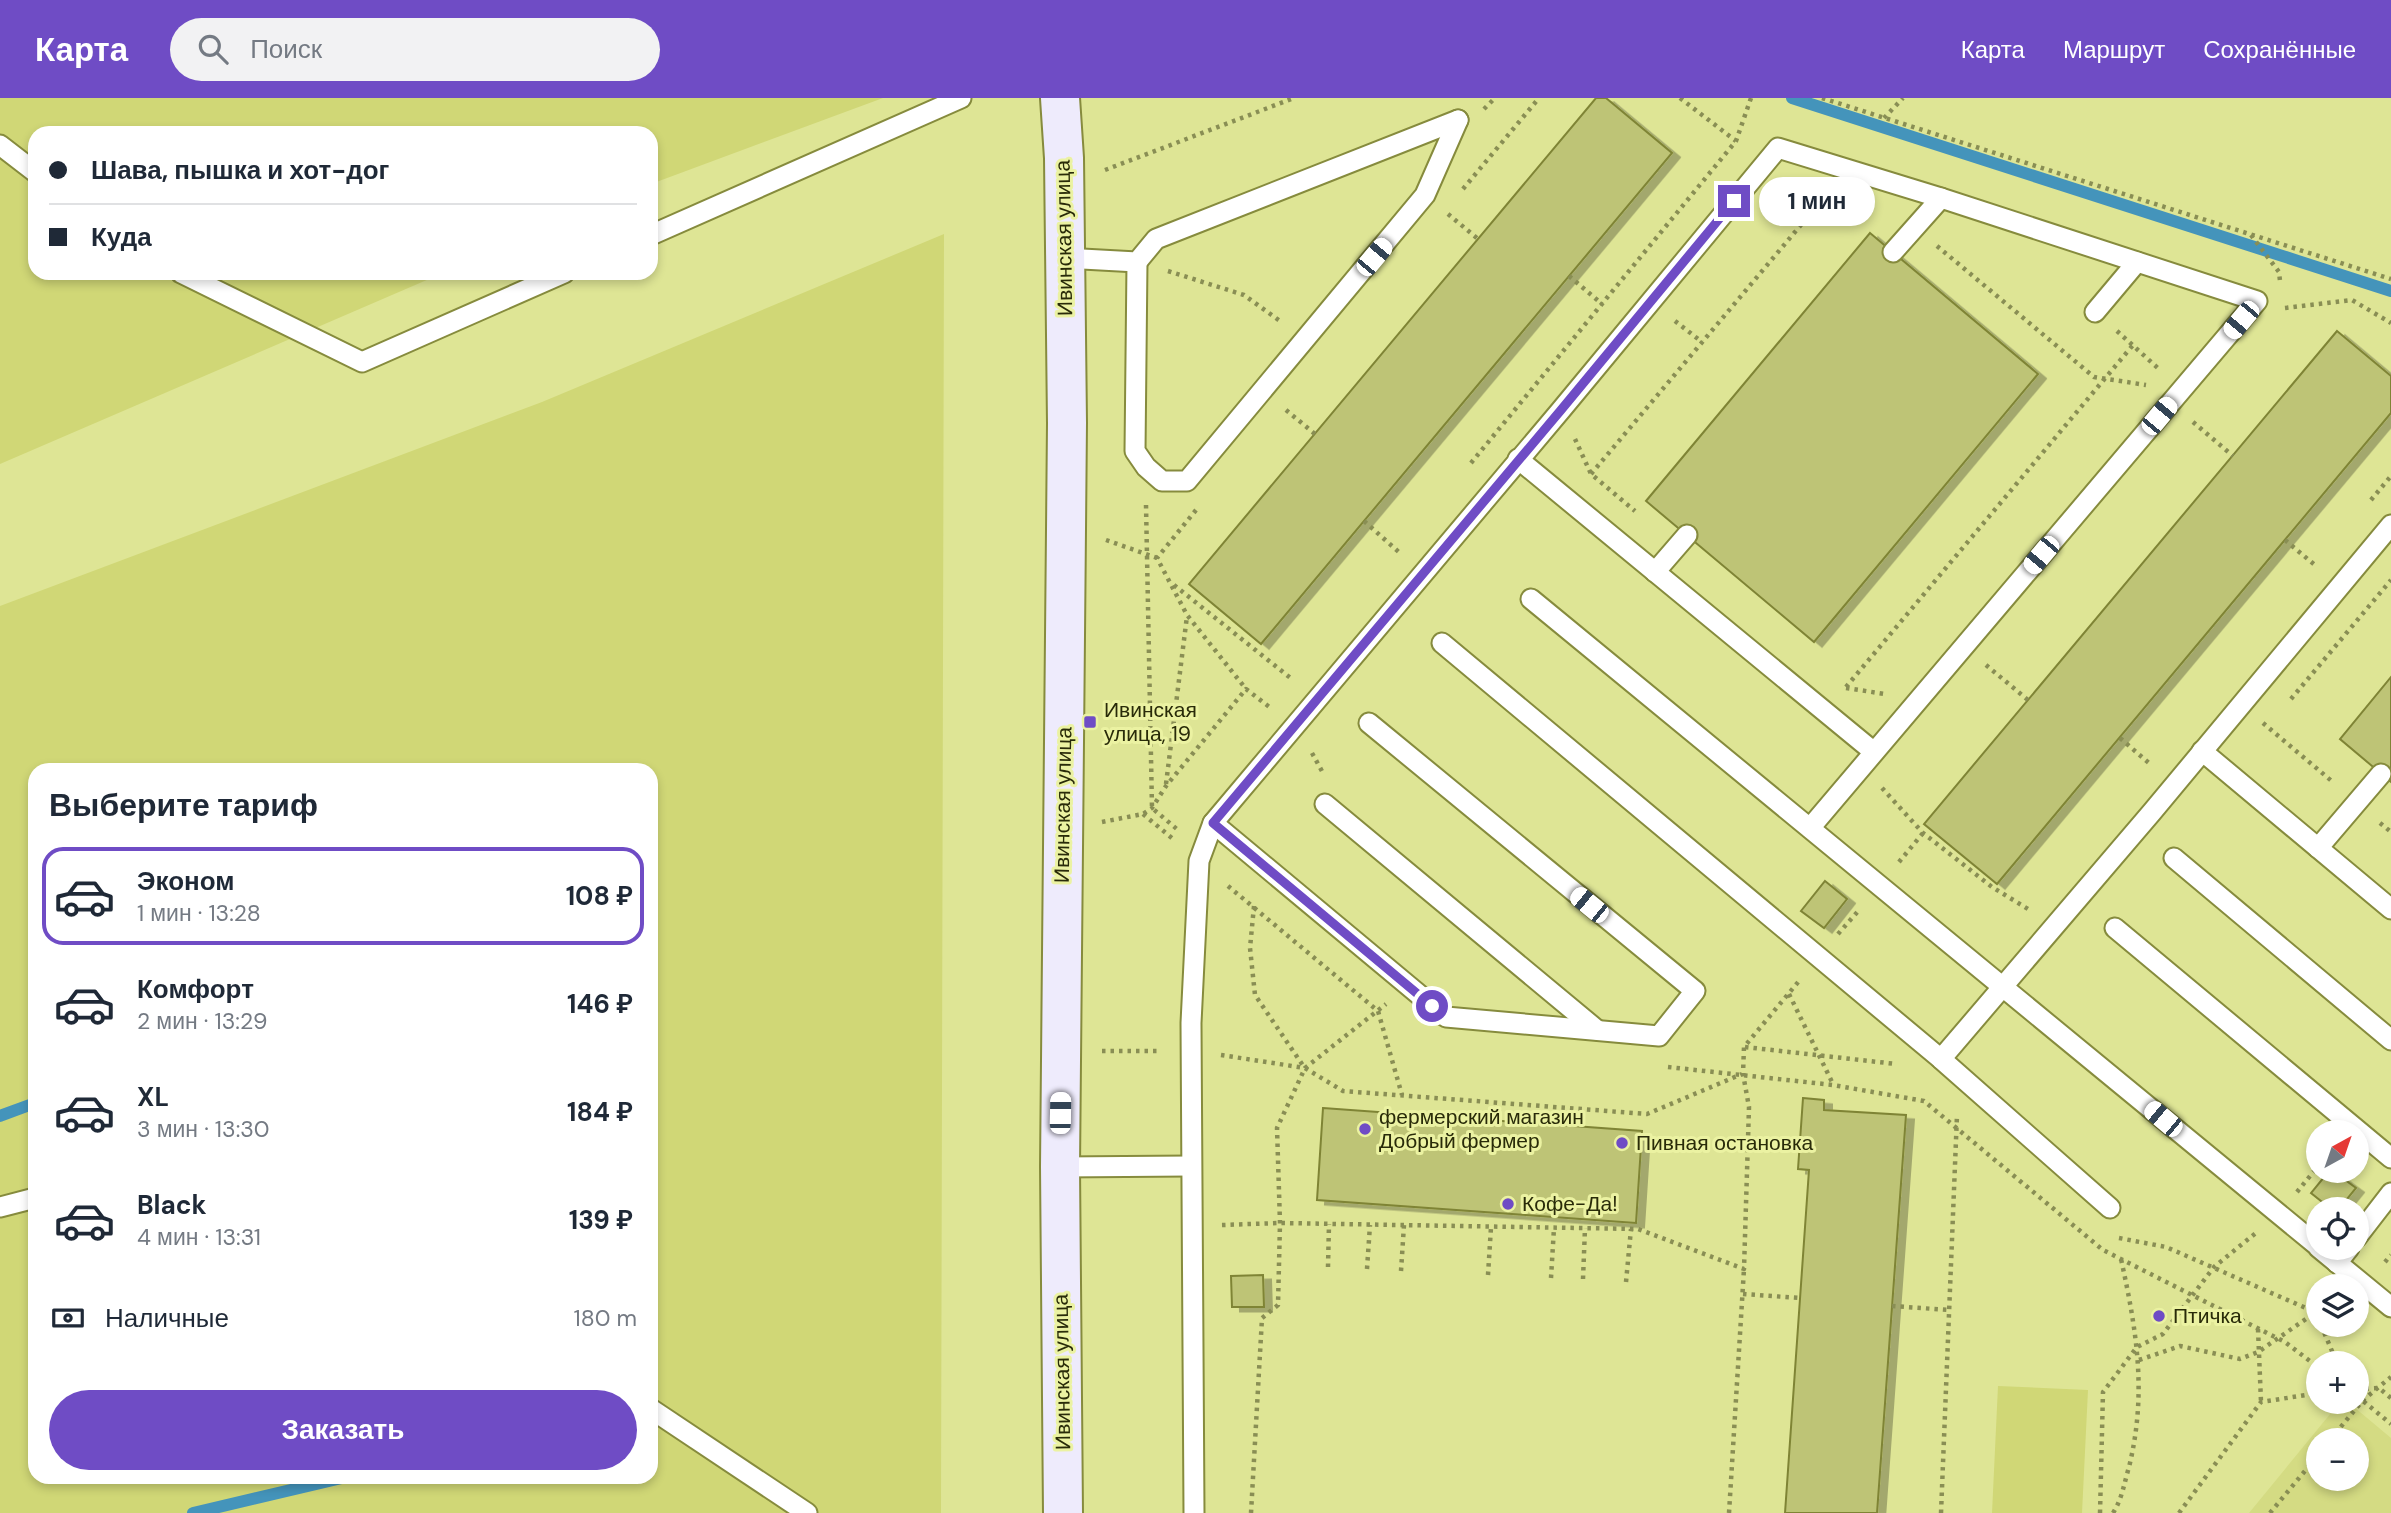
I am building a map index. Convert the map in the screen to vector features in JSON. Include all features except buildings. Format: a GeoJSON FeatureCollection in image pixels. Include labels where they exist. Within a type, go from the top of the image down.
{"type":"FeatureCollection","features":[{"type":"Feature","properties":{"kind":"street","name":"Ивинская улица"},"geometry":{"type":"LineString","coordinates":[[1060,98],[1064,158],[1067,437],[1059,1167],[1063,1513]]}},
{"type":"Feature","properties":{"kind":"lane"},"geometry":{"type":"LineString","coordinates":[[658,232],[961,98]]}},
{"type":"Feature","properties":{"kind":"lane"},"geometry":{"type":"LineString","coordinates":[[1458,120],[1426,195],[1186,481],[1162,481],[1146,467],[1135,451],[1137,262],[1156,239],[1458,120]]}},
{"type":"Feature","properties":{"kind":"lane"},"geometry":{"type":"LineString","coordinates":[[0,145],[28,167]]}},
{"type":"Feature","properties":{"kind":"lane"},"geometry":{"type":"LineString","coordinates":[[1194,1513],[1191,1023],[1199,861],[1213,823],[1778,148],[2257,301],[1810,828]]}},
{"type":"Feature","properties":{"kind":"lane"},"geometry":{"type":"LineString","coordinates":[[1893,252],[1941,198]]}},
{"type":"Feature","properties":{"kind":"lane"},"geometry":{"type":"LineString","coordinates":[[1064,258],[1137,262]]}},
{"type":"Feature","properties":{"kind":"lane"},"geometry":{"type":"LineString","coordinates":[[2095,312],[2137,262]]}},
{"type":"Feature","properties":{"kind":"lane"},"geometry":{"type":"LineString","coordinates":[[195,280],[362,362],[548,280]]}},
{"type":"Feature","properties":{"kind":"lane"},"geometry":{"type":"LineString","coordinates":[[1518,459],[1874,752]]}},
{"type":"Feature","properties":{"kind":"lane"},"geometry":{"type":"LineString","coordinates":[[1941,1059],[2391,525]]}},
{"type":"Feature","properties":{"kind":"lane"},"geometry":{"type":"LineString","coordinates":[[1655,572],[1682,541]]}},
{"type":"Feature","properties":{"kind":"lane"},"geometry":{"type":"LineString","coordinates":[[1531,599],[2306,1237]]}},
{"type":"Feature","properties":{"kind":"lane"},"geometry":{"type":"LineString","coordinates":[[1442,643],[1941,1059],[2110,1208]]}},
{"type":"Feature","properties":{"kind":"lane"},"geometry":{"type":"LineString","coordinates":[[1213,823],[1446,1017],[1659,1036],[1695,991],[1369,723]]}},
{"type":"Feature","properties":{"kind":"lane"},"geometry":{"type":"LineString","coordinates":[[2202,751],[2391,909]]}},
{"type":"Feature","properties":{"kind":"lane"},"geometry":{"type":"LineString","coordinates":[[2318,848],[2381,774]]}},
{"type":"Feature","properties":{"kind":"lane"},"geometry":{"type":"LineString","coordinates":[[1325,804],[1597,1031]]}},
{"type":"Feature","properties":{"kind":"lane"},"geometry":{"type":"LineString","coordinates":[[2174,859],[2391,1040]]}},
{"type":"Feature","properties":{"kind":"lane"},"geometry":{"type":"LineString","coordinates":[[2115,928],[2391,1158]]}},
{"type":"Feature","properties":{"kind":"lane"},"geometry":{"type":"LineString","coordinates":[[1059,1167],[1190,1166]]}},
{"type":"Feature","properties":{"kind":"lane"},"geometry":{"type":"LineString","coordinates":[[2369,1221],[2391,1193]]}},
{"type":"Feature","properties":{"kind":"lane"},"geometry":{"type":"LineString","coordinates":[[0,1207],[28,1200]]}},
{"type":"Feature","properties":{"kind":"lane"},"geometry":{"type":"LineString","coordinates":[[2348,1260],[2391,1307]]}},
{"type":"Feature","properties":{"kind":"lane"},"geometry":{"type":"LineString","coordinates":[[658,1414],[807,1513]]}},
{"type":"Feature","properties":{"kind":"path"},"geometry":{"type":"LineString","coordinates":[[1101,171],[1294,98]]}},
{"type":"Feature","properties":{"kind":"path"},"geometry":{"type":"LineString","coordinates":[[1462,191],[1539,98]]}},
{"type":"Feature","properties":{"kind":"path"},"geometry":{"type":"LineString","coordinates":[[1680,98],[1765,164],[1825,196],[1838,200]]}},
{"type":"Feature","properties":{"kind":"path"},"geometry":{"type":"LineString","coordinates":[[1467,468],[1736,141],[1751,98]]}},
{"type":"Feature","properties":{"kind":"path"},"geometry":{"type":"LineString","coordinates":[[1822,98],[2391,279]]}},
{"type":"Feature","properties":{"kind":"path"},"geometry":{"type":"LineString","coordinates":[[1884,118],[1903,98]]}},
{"type":"Feature","properties":{"kind":"path"},"geometry":{"type":"LineString","coordinates":[[1736,141],[1778,148]]}},
{"type":"Feature","properties":{"kind":"path"},"geometry":{"type":"LineString","coordinates":[[1569,500],[1848,169]]}},
{"type":"Feature","properties":{"kind":"path"},"geometry":{"type":"LineString","coordinates":[[1445,211],[1478,239]]}},
{"type":"Feature","properties":{"kind":"path"},"geometry":{"type":"LineString","coordinates":[[1915,227],[2094,377],[2164,388],[2176,397]]}},
{"type":"Feature","properties":{"kind":"path"},"geometry":{"type":"LineString","coordinates":[[2251,235],[2279,272],[2280,284]]}},
{"type":"Feature","properties":{"kind":"path"},"geometry":{"type":"LineString","coordinates":[[1137,262],[1244,295],[1305,339]]}},
{"type":"Feature","properties":{"kind":"path"},"geometry":{"type":"LineString","coordinates":[[1569,276],[1602,304]]}},
{"type":"Feature","properties":{"kind":"path"},"geometry":{"type":"LineString","coordinates":[[2281,308],[2352,300],[2391,323]]}},
{"type":"Feature","properties":{"kind":"path"},"geometry":{"type":"LineString","coordinates":[[2095,312],[2160,370],[2152,386]]}},
{"type":"Feature","properties":{"kind":"path"},"geometry":{"type":"LineString","coordinates":[[1846,688],[2133,345]]}},
{"type":"Feature","properties":{"kind":"path"},"geometry":{"type":"LineString","coordinates":[[1535,386],[1561,410],[1591,474],[1682,541]]}},
{"type":"Feature","properties":{"kind":"path"},"geometry":{"type":"LineString","coordinates":[[1281,406],[1315,434]]}},
{"type":"Feature","properties":{"kind":"path"},"geometry":{"type":"LineString","coordinates":[[2189,419],[2233,456]]}},
{"type":"Feature","properties":{"kind":"path"},"geometry":{"type":"LineString","coordinates":[[1146,467],[1145,553],[1152,808]]}},
{"type":"Feature","properties":{"kind":"path"},"geometry":{"type":"LineString","coordinates":[[1157,558],[1199,506]]}},
{"type":"Feature","properties":{"kind":"path"},"geometry":{"type":"LineString","coordinates":[[1364,521],[1399,551],[1391,561]]}},
{"type":"Feature","properties":{"kind":"path"},"geometry":{"type":"LineString","coordinates":[[1100,538],[1157,558],[1187,615],[1246,690],[1272,709],[1279,700]]}},
{"type":"Feature","properties":{"kind":"path"},"geometry":{"type":"LineString","coordinates":[[2285,540],[2316,566]]}},
{"type":"Feature","properties":{"kind":"path"},"geometry":{"type":"LineString","coordinates":[[2285,705],[2391,580]]}},
{"type":"Feature","properties":{"kind":"path"},"geometry":{"type":"LineString","coordinates":[[1171,582],[1294,682]]}},
{"type":"Feature","properties":{"kind":"path"},"geometry":{"type":"LineString","coordinates":[[1166,786],[1187,615]]}},
{"type":"Feature","properties":{"kind":"path"},"geometry":{"type":"LineString","coordinates":[[1985,664],[2028,700]]}},
{"type":"Feature","properties":{"kind":"path"},"geometry":{"type":"LineString","coordinates":[[1287,691],[1303,671]]}},
{"type":"Feature","properties":{"kind":"path"},"geometry":{"type":"LineString","coordinates":[[1835,679],[1846,688],[1906,696],[1914,704]]}},
{"type":"Feature","properties":{"kind":"path"},"geometry":{"type":"LineString","coordinates":[[1091,824],[1143,814],[1152,808],[1166,786],[1246,690]]}},
{"type":"Feature","properties":{"kind":"path"},"geometry":{"type":"LineString","coordinates":[[2241,704],[2391,832]]}},
{"type":"Feature","properties":{"kind":"path"},"geometry":{"type":"LineString","coordinates":[[2120,738],[2150,764]]}},
{"type":"Feature","properties":{"kind":"path"},"geometry":{"type":"LineString","coordinates":[[1859,771],[1882,788],[1923,833],[1992,887],[2028,909],[2053,929]]}},
{"type":"Feature","properties":{"kind":"path"},"geometry":{"type":"LineString","coordinates":[[1143,814],[1378,1011],[1402,1095]]}},
{"type":"Feature","properties":{"kind":"path"},"geometry":{"type":"LineString","coordinates":[[1257,897],[1253,906],[1250,948],[1255,995],[1305,1068],[1343,1091],[1647,1114],[1743,1074],[1833,1084],[1924,1101],[2103,1250],[2258,1328],[2306,1359]]}},
{"type":"Feature","properties":{"kind":"path"},"geometry":{"type":"LineString","coordinates":[[1789,994],[1833,1084]]}},
{"type":"Feature","properties":{"kind":"path"},"geometry":{"type":"LineString","coordinates":[[1251,1513],[1262,1318],[1278,1305],[1280,1223],[1277,1128],[1305,1068],[1387,1003]]}},
{"type":"Feature","properties":{"kind":"path"},"geometry":{"type":"LineString","coordinates":[[1729,1513],[1744,1269],[1749,1107],[1743,1074]]}},
{"type":"Feature","properties":{"kind":"path"},"geometry":{"type":"LineString","coordinates":[[1941,1513],[1957,1104]]}},
{"type":"Feature","properties":{"kind":"path"},"geometry":{"type":"LineString","coordinates":[[1193,1226],[1280,1223],[1631,1229],[1744,1269]]}},
{"type":"Feature","properties":{"kind":"path"},"geometry":{"type":"LineString","coordinates":[[1328,1268],[1329,1224]]}},
{"type":"Feature","properties":{"kind":"path"},"geometry":{"type":"LineString","coordinates":[[1367,1269],[1370,1225]]}},
{"type":"Feature","properties":{"kind":"path"},"geometry":{"type":"LineString","coordinates":[[1401,1271],[1404,1225]]}},
{"type":"Feature","properties":{"kind":"path"},"geometry":{"type":"LineString","coordinates":[[1488,1275],[1491,1227]]}},
{"type":"Feature","properties":{"kind":"path"},"geometry":{"type":"LineString","coordinates":[[1551,1278],[1554,1228]]}},
{"type":"Feature","properties":{"kind":"path"},"geometry":{"type":"LineString","coordinates":[[1583,1279],[1585,1228]]}},
{"type":"Feature","properties":{"kind":"path"},"geometry":{"type":"LineString","coordinates":[[1626,1282],[1631,1229]]}},
{"type":"Feature","properties":{"kind":"path"},"geometry":{"type":"LineString","coordinates":[[2113,1513],[2120,1502],[2137,1433],[2139,1360],[2121,1259]]}},
{"type":"Feature","properties":{"kind":"path"},"geometry":{"type":"LineString","coordinates":[[2100,1513],[2103,1392],[2137,1347],[2163,1334],[2214,1267]]}},
{"type":"Feature","properties":{"kind":"path"},"geometry":{"type":"LineString","coordinates":[[1742,1294],[1800,1298]]}},
{"type":"Feature","properties":{"kind":"path"},"geometry":{"type":"LineString","coordinates":[[1892,1306],[1949,1310]]}},
{"type":"Feature","properties":{"kind":"path"},"geometry":{"type":"LineString","coordinates":[[2139,1360],[2180,1346],[2240,1359],[2258,1352],[2306,1318]]}},
{"type":"Feature","properties":{"kind":"path"},"geometry":{"type":"LineString","coordinates":[[2179,1513],[2261,1402],[2258,1328]]}},
{"type":"Feature","properties":{"kind":"path"},"geometry":{"type":"LineString","coordinates":[[2369,1396],[2391,1377]]}},
{"type":"Feature","properties":{"kind":"path"},"geometry":{"type":"LineString","coordinates":[[2369,1388],[2379,1388],[2391,1398]]}},
{"type":"Feature","properties":{"kind":"path"},"geometry":{"type":"LineString","coordinates":[[2261,1402],[2306,1395]]}},
{"type":"Feature","properties":{"kind":"path"},"geometry":{"type":"LineString","coordinates":[[2369,1404],[2391,1423]]}},
{"type":"Feature","properties":{"kind":"path"},"geometry":{"type":"LineString","coordinates":[[2340,1428],[2352,1414]]}},
{"type":"Feature","properties":{"kind":"path"},"geometry":{"type":"LineString","coordinates":[[2270,1513],[2306,1470]]}},
{"type":"Feature","properties":{"kind":"shaded area"},"geometry":{"type":"Polygon","coordinates":[[[0,98],[883,98],[658,181],[658,126],[28,126],[28,280],[427,280],[0,464],[0,98]]]}},
{"type":"Feature","properties":{"kind":"shaded area"},"geometry":{"type":"Polygon","coordinates":[[[944,234],[941,1513],[0,1513],[0,606],[542,402],[944,234]]]}},
{"type":"Feature","properties":{"kind":"shaded area"},"geometry":{"type":"Polygon","coordinates":[[[1998,1386],[2088,1390],[2082,1513],[1992,1513],[1998,1386]]]}},
{"type":"Feature","properties":{"kind":"shaded area"},"geometry":{"type":"Polygon","coordinates":[[[2330,1414],[2362,1414],[2391,1438],[2391,1513],[2249,1513],[2306,1443],[2306,1491],[2369,1491],[2369,1428],[2319,1428],[2330,1414]]]}},
{"type":"Feature","properties":{"kind":"waterway"},"geometry":{"type":"LineString","coordinates":[[1792,98],[2391,291]]}},
{"type":"Feature","properties":{"kind":"waterway"},"geometry":{"type":"LineString","coordinates":[[0,1116],[28,1106]]}},
{"type":"Feature","properties":{"kind":"waterway"},"geometry":{"type":"LineString","coordinates":[[193,1513],[316,1484]]}},
{"type":"Feature","properties":{"kind":"place","name":"Ивинская улица, 19"},"geometry":{"type":"Point","coordinates":[1090,722]}},
{"type":"Feature","properties":{"kind":"place","name":"фермерский магазин Добрый фермер"},"geometry":{"type":"Point","coordinates":[1365,1129]}},
{"type":"Feature","properties":{"kind":"place","name":"Пивная остановка"},"geometry":{"type":"Point","coordinates":[1622,1143]}},
{"type":"Feature","properties":{"kind":"place","name":"Кофе-Да!"},"geometry":{"type":"Point","coordinates":[1508,1204]}},
{"type":"Feature","properties":{"kind":"place","name":"Птичка"},"geometry":{"type":"Point","coordinates":[2159,1316]}},
{"type":"Feature","properties":{"kind":"route"},"geometry":{"type":"LineString","coordinates":[[1432,1006],[1213,823],[1734,201]]}}]}
